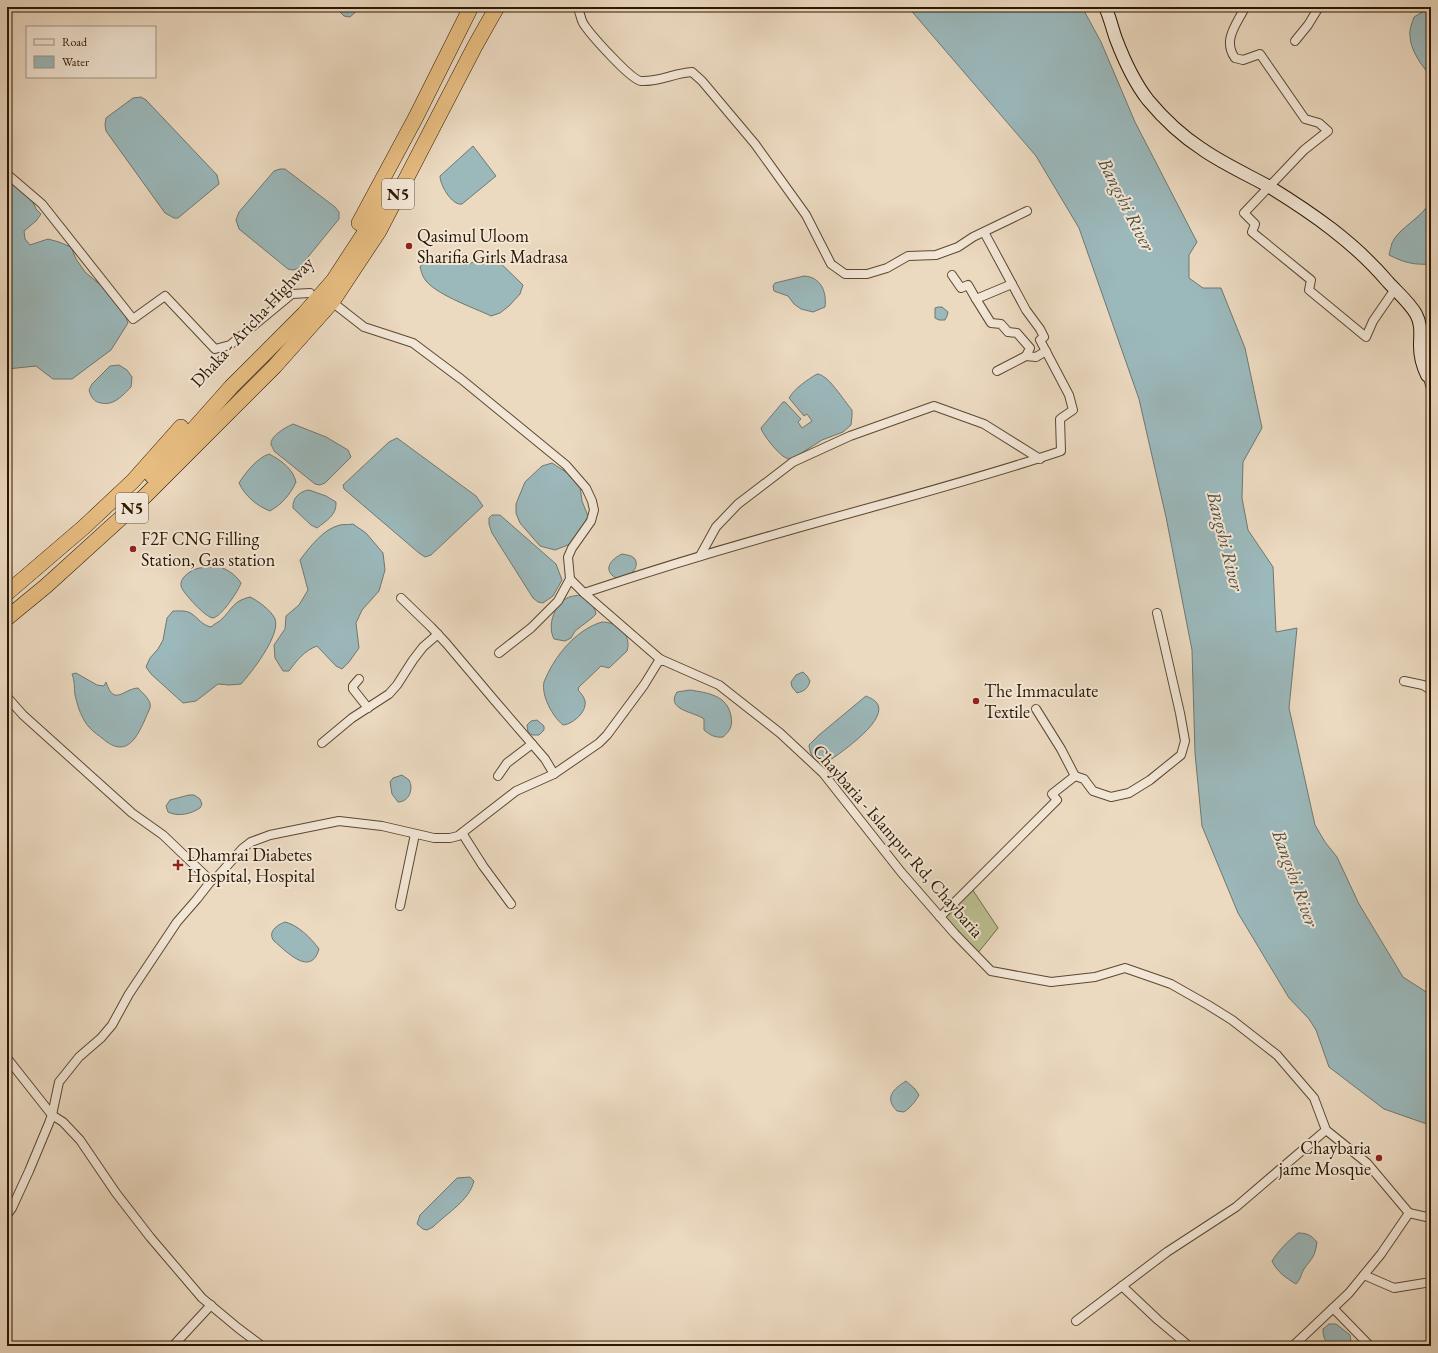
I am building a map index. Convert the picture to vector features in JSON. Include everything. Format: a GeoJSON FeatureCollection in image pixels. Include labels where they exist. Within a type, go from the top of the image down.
{"type":"FeatureCollection","features":[{"type":"Feature","properties":{"kind":"highway","name":"Dhaka - Aricha Highway"},"geometry":{"type":"LineString","coordinates":[[276,335],[331,266],[356,228],[416,117],[471,7]]}},
{"type":"Feature","properties":{"kind":"highway","name":"N5"},"geometry":{"type":"LineString","coordinates":[[7,606],[42,578],[121,507],[156,471],[227,383],[276,335],[304,314],[333,281],[365,232],[408,157],[485,7]]}},
{"type":"Feature","properties":{"kind":"highway","name":"N5"},"geometry":{"type":"LineString","coordinates":[[7,618],[46,586],[145,496],[275,366],[332,302],[379,231],[475,46],[497,7]]}},
{"type":"Feature","properties":{"kind":"highway","name":"Dhaka - Aricha Highway"},"geometry":{"type":"LineString","coordinates":[[7,593],[84,527],[133,480],[227,383]]}},
{"type":"Feature","properties":{"kind":"street"},"geometry":{"type":"LineString","coordinates":[[577,7],[580,12],[579,17],[584,25],[618,64],[639,81],[659,79],[681,72],[692,72],[702,81],[755,144],[786,186],[806,215],[831,264],[845,274],[867,274],[887,268],[908,256],[936,255],[958,247],[973,237],[1027,211]]}},
{"type":"Feature","properties":{"kind":"street"},"geometry":{"type":"LineString","coordinates":[[1245,7],[1229,39],[1230,52],[1235,58],[1243,60],[1260,54],[1305,119],[1319,123],[1328,131],[1304,150],[1244,213],[1255,224],[1252,232],[1311,280],[1309,290],[1366,337],[1373,321],[1395,289]]}},
{"type":"Feature","properties":{"kind":"street"},"geometry":{"type":"LineString","coordinates":[[1294,41],[1308,25],[1318,7]]}},
{"type":"Feature","properties":{"kind":"street"},"geometry":{"type":"LineString","coordinates":[[1108,9],[1116,38],[1129,70],[1138,87],[1154,106],[1177,129],[1202,149],[1308,212],[1356,248],[1414,310],[1420,321],[1420,348],[1429,375],[1431,388]]}},
{"type":"Feature","properties":{"kind":"street"},"geometry":{"type":"LineString","coordinates":[[7,174],[42,204],[133,319],[165,296],[215,349],[230,345],[292,294],[310,293]]}},
{"type":"Feature","properties":{"kind":"street"},"geometry":{"type":"LineString","coordinates":[[584,593],[648,571],[1040,459],[1061,451],[1060,419],[1073,410],[1069,395],[1040,340],[1044,337],[1040,329],[1026,310],[984,232]]}},
{"type":"Feature","properties":{"kind":"street"},"geometry":{"type":"LineString","coordinates":[[952,275],[961,288],[968,285],[991,323],[1001,324],[1008,332],[1017,333],[1030,348],[1026,356]]}},
{"type":"Feature","properties":{"kind":"street"},"geometry":{"type":"LineString","coordinates":[[976,299],[1012,284]]}},
{"type":"Feature","properties":{"kind":"street"},"geometry":{"type":"LineString","coordinates":[[332,302],[364,327],[413,343],[431,356],[462,379],[566,466],[586,488],[594,510],[590,521],[572,548],[568,557],[570,579],[558,601],[543,617],[499,653]]}},
{"type":"Feature","properties":{"kind":"street"},"geometry":{"type":"LineString","coordinates":[[997,371],[1026,356],[1036,357],[1046,351]]}},
{"type":"Feature","properties":{"kind":"street"},"geometry":{"type":"LineString","coordinates":[[700,556],[716,527],[738,504],[793,462],[850,436],[934,406],[984,424],[1040,459]]}},
{"type":"Feature","properties":{"kind":"street","name":"Chaybaria - Islampur Rd, Chaybaria"},"geometry":{"type":"LineString","coordinates":[[570,579],[623,628],[660,659],[719,685],[780,733],[823,773],[901,872],[955,934],[991,970],[1051,982],[1095,977],[1125,968],[1171,984],[1232,1020],[1277,1055],[1314,1098],[1326,1130]]}},
{"type":"Feature","properties":{"kind":"street"},"geometry":{"type":"LineString","coordinates":[[401,598],[438,634],[545,759],[554,774]]}},
{"type":"Feature","properties":{"kind":"street"},"geometry":{"type":"LineString","coordinates":[[1036,709],[1061,749],[1075,776],[1084,779],[1093,791],[1111,796],[1129,793],[1150,780],[1182,755],[1185,741],[1157,613]]}},
{"type":"Feature","properties":{"kind":"street"},"geometry":{"type":"LineString","coordinates":[[322,743],[352,718],[392,691],[398,685],[413,660],[423,647],[438,634]]}},
{"type":"Feature","properties":{"kind":"street"},"geometry":{"type":"LineString","coordinates":[[7,1215],[12,1208],[29,1171],[52,1115],[59,1082],[78,1057],[101,1038],[112,1025],[129,994],[178,922],[211,881],[218,876],[242,849],[251,842],[270,835],[318,824],[339,821],[382,826],[434,838],[450,838],[462,833],[516,791],[554,774],[593,747],[607,735],[644,685],[660,659]]}},
{"type":"Feature","properties":{"kind":"street"},"geometry":{"type":"LineString","coordinates":[[359,679],[353,686],[353,689],[368,708]]}},
{"type":"Feature","properties":{"kind":"street"},"geometry":{"type":"LineString","coordinates":[[1404,681],[1423,685],[1431,690]]}},
{"type":"Feature","properties":{"kind":"street"},"geometry":{"type":"LineString","coordinates":[[7,697],[23,715],[115,798],[132,813],[163,835],[211,881]]}},
{"type":"Feature","properties":{"kind":"street"},"geometry":{"type":"LineString","coordinates":[[498,776],[507,763],[532,744]]}},
{"type":"Feature","properties":{"kind":"street"},"geometry":{"type":"LineString","coordinates":[[940,917],[1057,800],[1052,794],[1075,776]]}},
{"type":"Feature","properties":{"kind":"street"},"geometry":{"type":"LineString","coordinates":[[462,833],[483,866],[511,904]]}},
{"type":"Feature","properties":{"kind":"street"},"geometry":{"type":"LineString","coordinates":[[400,906],[415,834]]}},
{"type":"Feature","properties":{"kind":"street"},"geometry":{"type":"LineString","coordinates":[[7,1058],[52,1115],[63,1122],[80,1140],[116,1193],[150,1237],[202,1298],[262,1346]]}},
{"type":"Feature","properties":{"kind":"street"},"geometry":{"type":"LineString","coordinates":[[1076,1321],[1167,1252],[1236,1207],[1326,1130],[1367,1163],[1409,1213],[1431,1218]]}},
{"type":"Feature","properties":{"kind":"street"},"geometry":{"type":"LineString","coordinates":[[1293,1346],[1349,1293],[1382,1254],[1409,1213]]}},
{"type":"Feature","properties":{"kind":"street"},"geometry":{"type":"LineString","coordinates":[[1364,1275],[1394,1288],[1431,1282]]}},
{"type":"Feature","properties":{"kind":"street"},"geometry":{"type":"LineString","coordinates":[[1122,1286],[1158,1320],[1189,1346]]}},
{"type":"Feature","properties":{"kind":"street"},"geometry":{"type":"LineString","coordinates":[[173,1346],[211,1305]]}},
{"type":"Feature","properties":{"kind":"street"},"geometry":{"type":"LineString","coordinates":[[1333,1308],[1370,1346]]}},
{"type":"Feature","properties":{"kind":"green space"},"geometry":{"type":"Polygon","coordinates":[[[972,889],[998,928],[977,954],[945,916],[972,889]]]}},
{"type":"Feature","properties":{"kind":"water"},"geometry":{"type":"Polygon","coordinates":[[[335,7],[361,7],[350,17],[344,16],[335,7]]]}},
{"type":"Feature","properties":{"kind":"water","name":"Bangshi River"},"geometry":{"type":"Polygon","coordinates":[[[908,7],[1082,7],[1101,42],[1135,122],[1197,242],[1189,255],[1189,278],[1203,288],[1221,288],[1245,348],[1262,428],[1243,462],[1242,498],[1248,530],[1273,567],[1276,632],[1297,628],[1289,708],[1315,825],[1325,842],[1337,857],[1359,904],[1403,977],[1431,995],[1431,1124],[1384,1109],[1329,1067],[1316,1030],[1309,1019],[1289,998],[1238,913],[1202,826],[1195,753],[1192,650],[1166,517],[1139,399],[1079,228],[1036,156],[908,7]]]}},
{"type":"Feature","properties":{"kind":"water"},"geometry":{"type":"Polygon","coordinates":[[[1431,7],[1431,76],[1420,63],[1414,52],[1410,34],[1414,17],[1431,7]]]}},
{"type":"Feature","properties":{"kind":"water"},"geometry":{"type":"Polygon","coordinates":[[[141,97],[146,100],[217,175],[219,184],[178,218],[174,218],[165,213],[106,131],[106,118],[133,98],[141,97]]]}},
{"type":"Feature","properties":{"kind":"water"},"geometry":{"type":"Polygon","coordinates":[[[473,146],[496,176],[462,204],[458,204],[454,202],[447,194],[440,176],[473,146]]]}},
{"type":"Feature","properties":{"kind":"water"},"geometry":{"type":"Polygon","coordinates":[[[285,169],[335,207],[339,212],[339,219],[299,268],[293,270],[288,269],[239,229],[236,220],[239,212],[274,171],[285,169]]]}},
{"type":"Feature","properties":{"kind":"water"},"geometry":{"type":"Polygon","coordinates":[[[7,176],[31,198],[36,209],[41,214],[36,221],[24,231],[25,239],[30,245],[48,239],[71,247],[76,259],[85,272],[104,288],[124,312],[128,323],[111,350],[72,379],[53,379],[36,366],[7,369],[7,176]]]}},
{"type":"Feature","properties":{"kind":"water"},"geometry":{"type":"Polygon","coordinates":[[[1431,200],[1431,264],[1410,263],[1389,255],[1395,237],[1423,212],[1431,200]]]}},
{"type":"Feature","properties":{"kind":"water"},"geometry":{"type":"Polygon","coordinates":[[[440,254],[463,264],[468,264],[485,254],[492,255],[523,285],[520,294],[500,313],[491,316],[445,295],[429,284],[424,278],[420,267],[427,257],[440,254]]]}},
{"type":"Feature","properties":{"kind":"water"},"geometry":{"type":"Polygon","coordinates":[[[804,276],[815,279],[822,286],[825,296],[825,307],[813,312],[801,309],[794,304],[788,296],[774,291],[773,286],[775,283],[804,276]]]}},
{"type":"Feature","properties":{"kind":"water"},"geometry":{"type":"Polygon","coordinates":[[[942,307],[948,312],[945,320],[935,318],[935,308],[942,307]]]}},
{"type":"Feature","properties":{"kind":"water"},"geometry":{"type":"Polygon","coordinates":[[[119,365],[127,370],[132,377],[131,387],[110,403],[106,404],[96,402],[89,390],[92,384],[110,366],[119,365]]]}},
{"type":"Feature","properties":{"kind":"water"},"geometry":{"type":"Polygon","coordinates":[[[817,374],[826,378],[831,383],[852,410],[851,425],[843,432],[822,440],[792,459],[787,459],[771,444],[761,428],[783,402],[785,402],[801,419],[798,422],[802,428],[812,421],[807,414],[804,416],[789,398],[805,382],[817,374]]]}},
{"type":"Feature","properties":{"kind":"water"},"geometry":{"type":"Polygon","coordinates":[[[293,424],[326,437],[348,450],[351,457],[325,483],[320,485],[315,484],[274,451],[271,445],[273,438],[279,432],[293,424]]]}},
{"type":"Feature","properties":{"kind":"water"},"geometry":{"type":"Polygon","coordinates":[[[397,438],[476,496],[483,506],[431,555],[425,557],[344,489],[343,485],[389,442],[397,438]]]}},
{"type":"Feature","properties":{"kind":"water"},"geometry":{"type":"Polygon","coordinates":[[[269,454],[286,465],[296,482],[285,499],[270,511],[252,500],[239,483],[256,462],[269,454]]]}},
{"type":"Feature","properties":{"kind":"water"},"geometry":{"type":"Polygon","coordinates":[[[552,463],[572,476],[580,486],[582,501],[588,516],[583,527],[572,541],[568,545],[555,550],[540,546],[520,523],[516,513],[516,504],[525,482],[542,466],[552,463]]]}},
{"type":"Feature","properties":{"kind":"water"},"geometry":{"type":"Polygon","coordinates":[[[309,490],[326,496],[336,502],[335,511],[333,514],[317,528],[311,525],[293,508],[295,498],[303,492],[309,490]]]}},
{"type":"Feature","properties":{"kind":"water"},"geometry":{"type":"Polygon","coordinates":[[[492,515],[500,515],[556,564],[562,580],[553,596],[543,603],[538,602],[533,598],[492,533],[489,518],[492,515]]]}},
{"type":"Feature","properties":{"kind":"water"},"geometry":{"type":"Polygon","coordinates":[[[353,524],[366,533],[383,553],[385,570],[379,591],[362,610],[356,623],[359,648],[342,669],[336,666],[317,646],[308,650],[301,656],[289,671],[283,671],[275,658],[274,645],[285,629],[286,616],[299,605],[308,590],[300,560],[317,539],[328,530],[340,525],[353,524]]]}},
{"type":"Feature","properties":{"kind":"water"},"geometry":{"type":"Polygon","coordinates":[[[622,554],[634,558],[636,567],[629,575],[616,578],[609,572],[609,568],[614,559],[622,554]]]}},
{"type":"Feature","properties":{"kind":"water"},"geometry":{"type":"Polygon","coordinates":[[[218,566],[231,573],[241,583],[225,608],[213,618],[205,614],[185,594],[181,583],[185,576],[193,570],[218,566]]]}},
{"type":"Feature","properties":{"kind":"water"},"geometry":{"type":"Polygon","coordinates":[[[579,595],[590,602],[596,614],[575,631],[571,638],[565,641],[554,639],[551,628],[555,611],[562,601],[571,596],[579,595]]]}},
{"type":"Feature","properties":{"kind":"water"},"geometry":{"type":"Polygon","coordinates":[[[250,597],[268,609],[275,619],[276,626],[270,644],[241,684],[218,684],[196,701],[183,703],[151,674],[146,667],[150,658],[158,649],[163,640],[167,618],[173,611],[188,612],[211,627],[222,619],[234,605],[250,597]]]}},
{"type":"Feature","properties":{"kind":"water"},"geometry":{"type":"Polygon","coordinates":[[[602,622],[613,624],[622,630],[626,635],[628,645],[627,651],[609,668],[601,666],[579,687],[578,690],[585,701],[584,709],[575,720],[563,725],[555,717],[546,700],[544,694],[544,682],[553,663],[574,638],[583,631],[602,622]]]}},
{"type":"Feature","properties":{"kind":"water"},"geometry":{"type":"Polygon","coordinates":[[[803,672],[810,681],[806,689],[797,693],[792,687],[791,682],[796,675],[803,672]]]}},
{"type":"Feature","properties":{"kind":"water"},"geometry":{"type":"Polygon","coordinates":[[[76,673],[97,685],[104,686],[106,682],[112,694],[119,695],[138,688],[145,695],[150,702],[150,708],[138,734],[133,741],[120,747],[112,745],[94,732],[87,724],[80,713],[75,695],[72,674],[76,673]]]}},
{"type":"Feature","properties":{"kind":"water"},"geometry":{"type":"Polygon","coordinates":[[[690,690],[716,696],[721,699],[729,709],[732,723],[729,730],[723,737],[715,737],[708,733],[704,730],[704,719],[683,710],[675,703],[674,698],[677,692],[690,690]]]}},
{"type":"Feature","properties":{"kind":"water"},"geometry":{"type":"Polygon","coordinates":[[[866,696],[874,700],[878,705],[878,712],[875,721],[868,730],[848,747],[823,765],[811,754],[809,745],[866,696]]]}},
{"type":"Feature","properties":{"kind":"water"},"geometry":{"type":"Polygon","coordinates":[[[537,720],[544,726],[544,730],[539,735],[532,735],[528,732],[527,725],[531,721],[537,720]]]}},
{"type":"Feature","properties":{"kind":"water"},"geometry":{"type":"Polygon","coordinates":[[[402,775],[409,780],[411,791],[405,800],[398,802],[392,794],[390,782],[393,778],[402,775]]]}},
{"type":"Feature","properties":{"kind":"water"},"geometry":{"type":"Polygon","coordinates":[[[194,795],[200,799],[202,804],[200,808],[193,812],[184,814],[172,814],[168,812],[166,806],[170,800],[194,795]]]}},
{"type":"Feature","properties":{"kind":"water"},"geometry":{"type":"Polygon","coordinates":[[[285,922],[304,932],[319,949],[315,957],[310,961],[304,962],[291,956],[272,938],[272,932],[274,929],[285,922]]]}},
{"type":"Feature","properties":{"kind":"water"},"geometry":{"type":"Polygon","coordinates":[[[906,1081],[919,1095],[913,1104],[904,1112],[897,1111],[891,1102],[892,1094],[897,1087],[906,1081]]]}},
{"type":"Feature","properties":{"kind":"water"},"geometry":{"type":"Polygon","coordinates":[[[470,1177],[474,1181],[468,1195],[457,1206],[433,1227],[427,1230],[423,1229],[417,1224],[420,1215],[457,1178],[470,1177]]]}},
{"type":"Feature","properties":{"kind":"water"},"geometry":{"type":"Polygon","coordinates":[[[1298,1233],[1309,1235],[1317,1242],[1313,1257],[1304,1269],[1296,1284],[1279,1272],[1272,1261],[1277,1253],[1298,1233]]]}},
{"type":"Feature","properties":{"kind":"water"},"geometry":{"type":"Polygon","coordinates":[[[1329,1324],[1336,1324],[1350,1335],[1351,1342],[1348,1346],[1338,1346],[1327,1342],[1323,1335],[1323,1329],[1329,1324]]]}},
{"type":"Feature","properties":{"kind":"place","name":"Qasimul Uloom Sharifia Girls Madrasa"},"geometry":{"type":"Point","coordinates":[409,246]}},
{"type":"Feature","properties":{"kind":"place","name":"F2F CNG Filling Station, Gas station"},"geometry":{"type":"Point","coordinates":[133,549]}},
{"type":"Feature","properties":{"kind":"place","name":"The Immaculate Textile"},"geometry":{"type":"Point","coordinates":[976,701]}},
{"type":"Feature","properties":{"kind":"place","name":"Dhamrai Diabetes Hospital, Hospital"},"geometry":{"type":"Point","coordinates":[178,865]}},
{"type":"Feature","properties":{"kind":"place","name":"Chaybaria jame Mosque"},"geometry":{"type":"Point","coordinates":[1379,1158]}}]}
